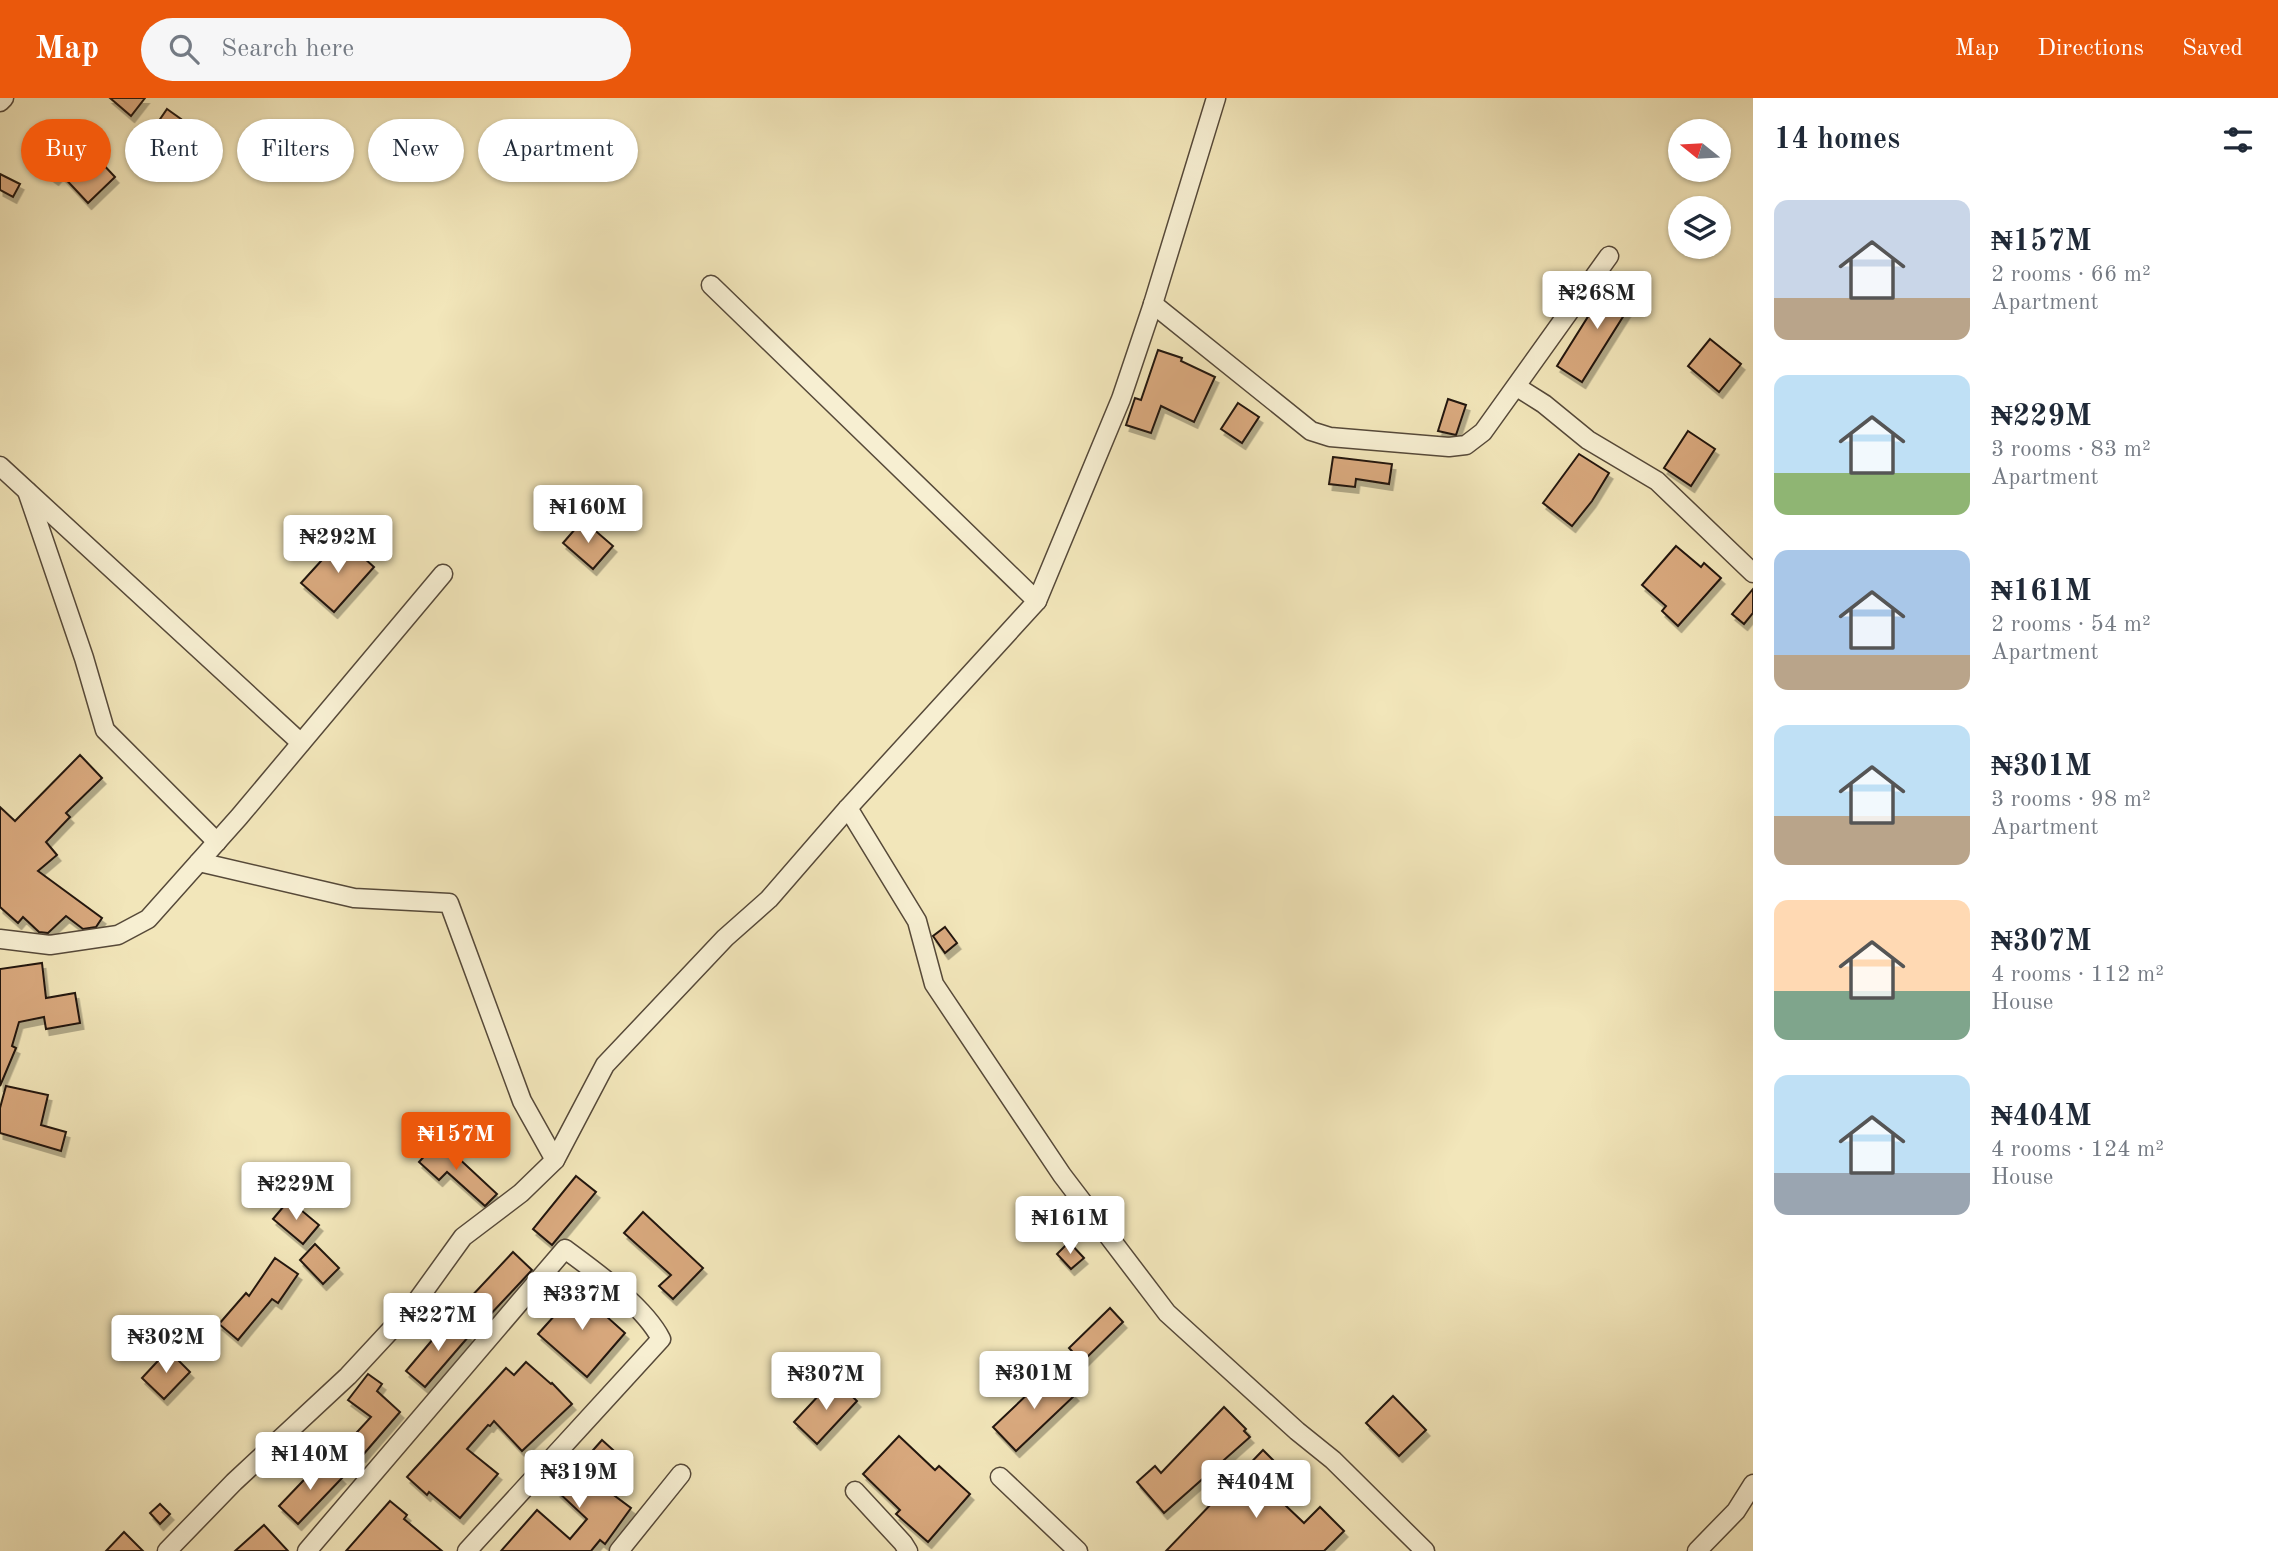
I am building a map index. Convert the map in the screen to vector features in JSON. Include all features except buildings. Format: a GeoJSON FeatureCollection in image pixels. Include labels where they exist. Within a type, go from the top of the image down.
{"type":"FeatureCollection","features":[{"type":"Feature","properties":{"kind":"street"},"geometry":{"type":"LineString","coordinates":[[0,102],[4,98]]}},
{"type":"Feature","properties":{"kind":"street"},"geometry":{"type":"LineString","coordinates":[[167,1551],[234,1482],[348,1376],[414,1306],[463,1237],[522,1193],[555,1160],[606,1065],[724,938],[769,899],[848,808],[1037,601],[1121,399],[1216,98]]}},
{"type":"Feature","properties":{"kind":"street"},"geometry":{"type":"LineString","coordinates":[[1153,304],[1311,431],[1330,437],[1449,447],[1466,445],[1483,432],[1609,256]]}},
{"type":"Feature","properties":{"kind":"street"},"geometry":{"type":"LineString","coordinates":[[711,285],[1037,601]]}},
{"type":"Feature","properties":{"kind":"street"},"geometry":{"type":"LineString","coordinates":[[1517,387],[1544,404],[1588,440],[1657,481],[1753,573]]}},
{"type":"Feature","properties":{"kind":"street"},"geometry":{"type":"LineString","coordinates":[[0,466],[301,743]]}},
{"type":"Feature","properties":{"kind":"street"},"geometry":{"type":"LineString","coordinates":[[27,491],[84,658],[105,730],[217,842]]}},
{"type":"Feature","properties":{"kind":"street"},"geometry":{"type":"LineString","coordinates":[[0,939],[50,945],[118,935],[148,919],[217,842],[443,574]]}},
{"type":"Feature","properties":{"kind":"street"},"geometry":{"type":"LineString","coordinates":[[848,808],[917,921],[934,984],[1062,1175],[1167,1313],[1297,1431],[1333,1460],[1425,1551]]}},
{"type":"Feature","properties":{"kind":"street"},"geometry":{"type":"LineString","coordinates":[[198,862],[354,898],[449,903],[522,1101],[555,1160]]}},
{"type":"Feature","properties":{"kind":"street"},"geometry":{"type":"LineString","coordinates":[[307,1551],[565,1250],[600,1275],[653,1324],[661,1339],[467,1551]]}},
{"type":"Feature","properties":{"kind":"street"},"geometry":{"type":"LineString","coordinates":[[619,1551],[681,1474]]}},
{"type":"Feature","properties":{"kind":"street"},"geometry":{"type":"LineString","coordinates":[[1000,1476],[1078,1551]]}},
{"type":"Feature","properties":{"kind":"street"},"geometry":{"type":"LineString","coordinates":[[1697,1551],[1736,1511],[1753,1484]]}},
{"type":"Feature","properties":{"kind":"street"},"geometry":{"type":"LineString","coordinates":[[855,1491],[908,1551]]}}]}
